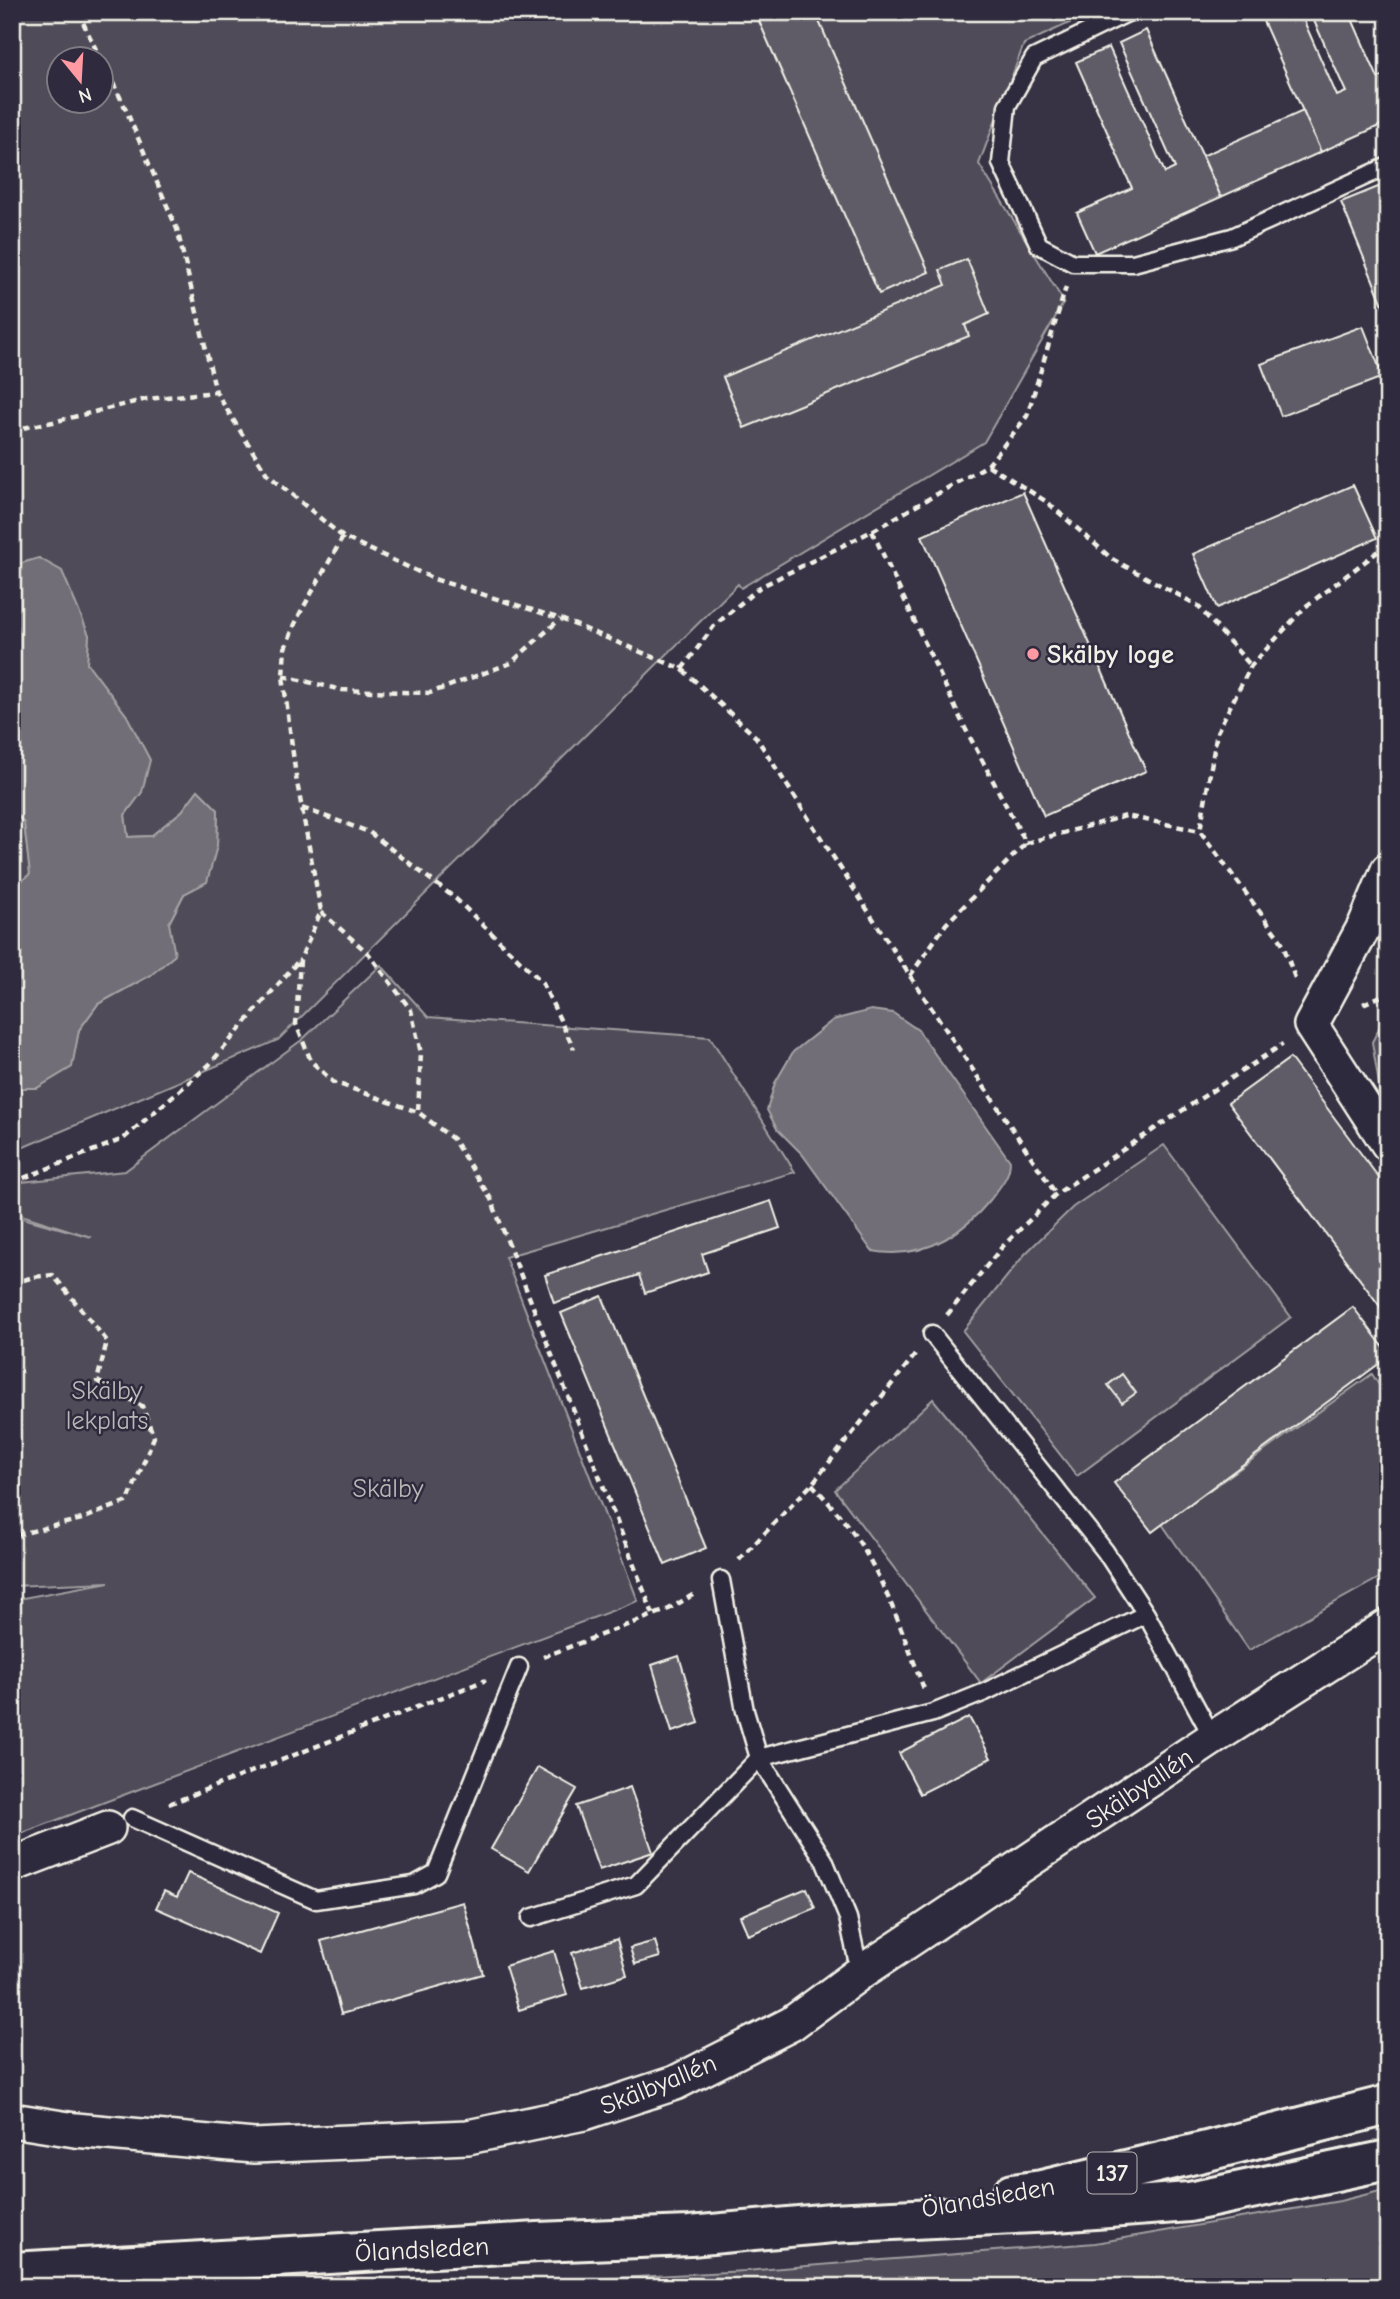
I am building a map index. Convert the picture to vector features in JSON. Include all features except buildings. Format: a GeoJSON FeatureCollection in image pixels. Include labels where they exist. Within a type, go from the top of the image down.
{"type":"FeatureCollection","features":[{"type":"Feature","properties":{"kind":"main road","name":"Ölandsleden"},"geometry":{"type":"LineString","coordinates":[[832,2223],[1042,2190],[1388,2105]]}},
{"type":"Feature","properties":{"kind":"main road","name":"Ölandsleden"},"geometry":{"type":"LineString","coordinates":[[12,2272],[690,2236],[832,2223],[1055,2212],[1189,2202],[1388,2160]]}},
{"type":"Feature","properties":{"kind":"street"},"geometry":{"type":"LineString","coordinates":[[1388,870],[1365,925],[1311,1026],[1388,1144]]}},
{"type":"Feature","properties":{"kind":"street","name":"Skälbyallén"},"geometry":{"type":"LineString","coordinates":[[12,2120],[75,2130],[254,2146],[468,2137],[584,2113],[675,2083],[791,2024],[860,1973],[1213,1738],[1388,1626]]}},
{"type":"Feature","properties":{"kind":"street"},"geometry":{"type":"LineString","coordinates":[[12,1865],[120,1823]]}},
{"type":"Feature","properties":{"kind":"lane"},"geometry":{"type":"LineString","coordinates":[[1129,12],[1034,58],[1007,106],[1001,163],[1039,245],[1073,263],[1133,263],[1232,237],[1388,166]]}},
{"type":"Feature","properties":{"kind":"lane","name":"Skälbyallén"},"geometry":{"type":"LineString","coordinates":[[932,1334],[1105,1551],[1146,1614],[1213,1738]]}},
{"type":"Feature","properties":{"kind":"lane"},"geometry":{"type":"LineString","coordinates":[[720,1580],[745,1711],[759,1758],[824,1860],[848,1918],[860,1973]]}},
{"type":"Feature","properties":{"kind":"lane"},"geometry":{"type":"LineString","coordinates":[[531,1918],[636,1885],[759,1758],[933,1713],[985,1692],[1146,1614]]}},
{"type":"Feature","properties":{"kind":"lane"},"geometry":{"type":"LineString","coordinates":[[120,1823],[316,1900],[414,1885],[436,1873],[519,1667]]}},
{"type":"Feature","properties":{"kind":"path"},"geometry":{"type":"LineString","coordinates":[[78,12],[94,46]]}},
{"type":"Feature","properties":{"kind":"path"},"geometry":{"type":"LineString","coordinates":[[116,89],[177,229],[216,392],[267,474],[343,537],[435,579],[561,619],[682,669],[756,737],[910,976],[1056,1194]]}},
{"type":"Feature","properties":{"kind":"path"},"geometry":{"type":"LineString","coordinates":[[682,669],[714,626],[760,587],[872,531],[988,465],[1027,416],[1073,263]]}},
{"type":"Feature","properties":{"kind":"path"},"geometry":{"type":"LineString","coordinates":[[12,430],[147,399],[216,392]]}},
{"type":"Feature","properties":{"kind":"path"},"geometry":{"type":"LineString","coordinates":[[988,465],[1047,502],[1112,559],[1197,605],[1251,666]]}},
{"type":"Feature","properties":{"kind":"path"},"geometry":{"type":"LineString","coordinates":[[872,531],[965,728],[1026,843]]}},
{"type":"Feature","properties":{"kind":"path"},"geometry":{"type":"LineString","coordinates":[[12,1177],[21,1179],[122,1139],[209,1065],[300,960],[321,911],[302,807],[283,676],[285,648],[298,617],[343,537]]}},
{"type":"Feature","properties":{"kind":"path"},"geometry":{"type":"LineString","coordinates":[[1200,831],[1217,732],[1251,666],[1305,607],[1388,544]]}},
{"type":"Feature","properties":{"kind":"path"},"geometry":{"type":"LineString","coordinates":[[283,676],[342,690],[430,693],[511,663],[561,619]]}},
{"type":"Feature","properties":{"kind":"path"},"geometry":{"type":"LineString","coordinates":[[302,807],[369,832],[456,899],[541,982],[574,1049]]}},
{"type":"Feature","properties":{"kind":"path"},"geometry":{"type":"LineString","coordinates":[[120,1823],[669,1609],[720,1580],[811,1484],[1002,1247],[1056,1194],[1311,1026],[1282,942],[1200,831],[1126,816],[1026,843],[946,924],[910,976]]}},
{"type":"Feature","properties":{"kind":"path"},"geometry":{"type":"LineString","coordinates":[[321,911],[368,953],[411,1010],[421,1053],[418,1112]]}},
{"type":"Feature","properties":{"kind":"path"},"geometry":{"type":"LineString","coordinates":[[300,960],[296,1024],[311,1061],[332,1082],[418,1112],[453,1139],[491,1199],[653,1615]]}},
{"type":"Feature","properties":{"kind":"path"},"geometry":{"type":"LineString","coordinates":[[12,1284],[33,1277],[53,1275],[107,1341],[97,1381],[142,1406],[154,1437],[128,1502],[82,1519],[12,1536]]}},
{"type":"Feature","properties":{"kind":"path"},"geometry":{"type":"LineString","coordinates":[[811,1484],[863,1548],[899,1622],[933,1713]]}},
{"type":"Feature","properties":{"kind":"green space"},"geometry":{"type":"Polygon","coordinates":[[[12,12],[1093,12],[1024,44],[979,164],[1064,302],[984,442],[741,588],[738,584],[278,1040],[12,1152],[12,1088],[37,1088],[71,1067],[79,1030],[98,1004],[151,975],[169,923],[184,894],[217,846],[218,810],[198,790],[182,811],[151,836],[128,837],[125,815],[142,792],[127,716],[87,663],[89,635],[39,558],[12,566],[12,12]]]}},
{"type":"Feature","properties":{"kind":"green space"},"geometry":{"type":"Polygon","coordinates":[[[12,810],[24,823],[30,874],[12,889],[12,810]]]}},
{"type":"Feature","properties":{"kind":"green space","name":"Skälby"},"geometry":{"type":"Polygon","coordinates":[[[381,965],[428,1017],[710,1037],[795,1172],[505,1257],[638,1601],[12,1837],[12,1600],[109,1582],[12,1586],[12,1215],[91,1237],[12,1212],[12,1183],[125,1171],[303,1039],[381,965]]]}},
{"type":"Feature","properties":{"kind":"green space"},"geometry":{"type":"Polygon","coordinates":[[[1388,1011],[1388,1110],[1379,1084],[1372,1042],[1388,1011]]]}},
{"type":"Feature","properties":{"kind":"green space"},"geometry":{"type":"Polygon","coordinates":[[[1164,1145],[1291,1317],[1077,1476],[963,1331],[1025,1254],[1073,1207],[1164,1145]]]}},
{"type":"Feature","properties":{"kind":"green space"},"geometry":{"type":"Polygon","coordinates":[[[1372,1374],[1388,1399],[1388,1573],[1249,1650],[1162,1524],[1372,1374]]]}},
{"type":"Feature","properties":{"kind":"green space"},"geometry":{"type":"Polygon","coordinates":[[[933,1399],[1095,1598],[981,1683],[835,1490],[933,1399]]]}},
{"type":"Feature","properties":{"kind":"green space"},"geometry":{"type":"Polygon","coordinates":[[[1388,2189],[1388,2287],[456,2287],[745,2271],[1095,2243],[1340,2201],[1388,2189]]]}},
{"type":"Feature","properties":{"kind":"shaded area"},"geometry":{"type":"Polygon","coordinates":[[[39,558],[62,571],[89,635],[87,663],[127,716],[150,760],[142,792],[125,815],[128,837],[151,836],[182,811],[198,790],[218,810],[217,846],[207,882],[184,894],[169,923],[175,955],[151,975],[98,1004],[79,1030],[72,1067],[37,1088],[12,1088],[12,889],[30,874],[24,823],[12,810],[12,566],[39,558]]]}},
{"type":"Feature","properties":{"kind":"shaded area"},"geometry":{"type":"Polygon","coordinates":[[[871,1010],[893,1013],[918,1030],[1010,1161],[1006,1177],[979,1213],[953,1235],[923,1249],[907,1252],[872,1251],[802,1154],[777,1129],[767,1110],[775,1083],[793,1052],[833,1020],[871,1010]]]}},
{"type":"Feature","properties":{"kind":"place","name":"Skälby loge"},"geometry":{"type":"Point","coordinates":[1033,654]}},
{"type":"Feature","properties":{"kind":"park label","name":"Skälby lekplats"},"geometry":{"type":"Point","coordinates":[107,1405]}}]}
